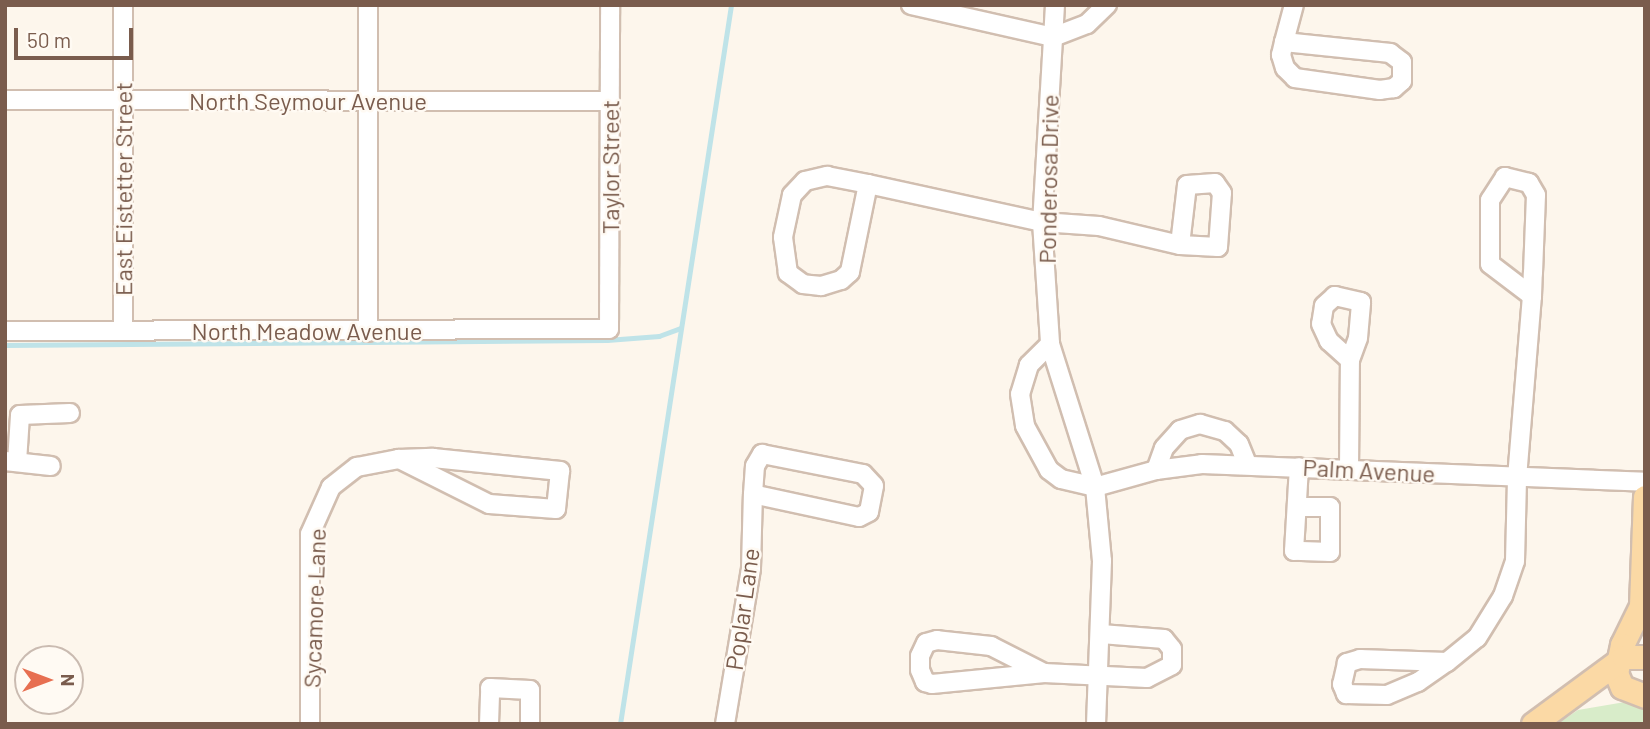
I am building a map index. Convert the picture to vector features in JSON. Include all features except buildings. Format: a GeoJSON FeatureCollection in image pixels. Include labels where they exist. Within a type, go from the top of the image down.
{"type":"FeatureCollection","features":[{"type":"Feature","properties":{"kind":"main road"},"geometry":{"type":"LineString","coordinates":[[1641,692],[1619,683],[1618,662],[1643,610],[1645,497]]}},
{"type":"Feature","properties":{"kind":"main road"},"geometry":{"type":"LineString","coordinates":[[1533,724],[1558,709],[1618,662],[1632,654],[1645,657]]}},
{"type":"Feature","properties":{"kind":"main road"},"geometry":{"type":"LineString","coordinates":[[1558,709],[1641,692]]}},
{"type":"Feature","properties":{"kind":"street","name":"East Eistetter Street"},"geometry":{"type":"LineString","coordinates":[[123,330],[124,5]]}},
{"type":"Feature","properties":{"kind":"street"},"geometry":{"type":"LineString","coordinates":[[368,5],[368,332]]}},
{"type":"Feature","properties":{"kind":"street","name":"Taylor Street"},"geometry":{"type":"LineString","coordinates":[[609,329],[610,5]]}},
{"type":"Feature","properties":{"kind":"street"},"geometry":{"type":"LineString","coordinates":[[911,5],[1053,37],[1087,24],[1107,5]]}},
{"type":"Feature","properties":{"kind":"street","name":"Ponderosa Drive"},"geometry":{"type":"LineString","coordinates":[[1055,5],[1042,222],[1050,344],[1095,487],[1102,561],[1096,724]]}},
{"type":"Feature","properties":{"kind":"street"},"geometry":{"type":"LineString","coordinates":[[1284,42],[1390,53],[1402,62],[1402,81],[1394,88],[1380,90],[1295,78],[1285,68],[1281,55],[1284,42],[1294,5]]}},
{"type":"Feature","properties":{"kind":"street","name":"North Seymour Avenue"},"geometry":{"type":"LineString","coordinates":[[5,100],[610,101]]}},
{"type":"Feature","properties":{"kind":"street"},"geometry":{"type":"LineString","coordinates":[[868,184],[850,272],[841,280],[821,286],[803,284],[788,273],[783,237],[792,195],[805,181],[827,176],[868,184],[1042,222],[1099,226],[1180,245]]}},
{"type":"Feature","properties":{"kind":"street"},"geometry":{"type":"LineString","coordinates":[[1447,662],[1360,659],[1347,663],[1342,684],[1346,694],[1387,695],[1418,682],[1447,662],[1478,638],[1503,596],[1515,561],[1517,478],[1532,296],[1536,195],[1529,183],[1505,177],[1490,200],[1490,264],[1532,296]]}},
{"type":"Feature","properties":{"kind":"street","name":"North Meadow Avenue"},"geometry":{"type":"LineString","coordinates":[[5,331],[368,332],[609,329]]}},
{"type":"Feature","properties":{"kind":"street"},"geometry":{"type":"LineString","coordinates":[[1050,344],[1029,365],[1026,374],[1020,394],[1025,426],[1049,470],[1061,479],[1095,487]]}},
{"type":"Feature","properties":{"kind":"street"},"geometry":{"type":"LineString","coordinates":[[1349,469],[1350,360]]}},
{"type":"Feature","properties":{"kind":"street"},"geometry":{"type":"LineString","coordinates":[[51,466],[11,461],[20,415],[70,413]]}},
{"type":"Feature","properties":{"kind":"street"},"geometry":{"type":"LineString","coordinates":[[1156,470],[1164,448],[1180,430],[1200,424],[1225,430],[1239,444],[1247,464]]}},
{"type":"Feature","properties":{"kind":"street","name":"Poplar Lane"},"geometry":{"type":"LineString","coordinates":[[725,724],[751,568],[753,494],[754,466],[762,454],[863,474],[874,486],[869,512],[859,517],[753,494]]}},
{"type":"Feature","properties":{"kind":"street","name":"Sycamore Lane"},"geometry":{"type":"LineString","coordinates":[[310,724],[310,534],[318,510],[331,487],[357,467],[399,459],[433,458],[560,471],[556,509],[489,504],[399,459]]}},
{"type":"Feature","properties":{"kind":"street","name":"Palm Avenue"},"geometry":{"type":"LineString","coordinates":[[1095,487],[1156,470],[1247,464],[1645,482]]}},
{"type":"Feature","properties":{"kind":"street"},"geometry":{"type":"LineString","coordinates":[[1297,507],[1299,467]]}},
{"type":"Feature","properties":{"kind":"street"},"geometry":{"type":"LineString","coordinates":[[1044,673],[991,646],[937,640],[926,643],[920,656],[920,670],[925,682],[932,684],[1044,673],[1147,678],[1172,664],[1172,649],[1164,639],[1101,634]]}},
{"type":"Feature","properties":{"kind":"street"},"geometry":{"type":"LineString","coordinates":[[489,724],[490,688],[530,690],[530,724]]}},
{"type":"Feature","properties":{"kind":"green space"},"geometry":{"type":"Polygon","coordinates":[[[1625,702],[1645,706],[1645,724],[1557,724],[1578,710],[1625,702]]]}},
{"type":"Feature","properties":{"kind":"waterway"},"geometry":{"type":"LineString","coordinates":[[620,724],[731,5]]}},
{"type":"Feature","properties":{"kind":"waterway"},"geometry":{"type":"LineString","coordinates":[[5,345],[607,340],[659,336],[681,328]]}}]}
